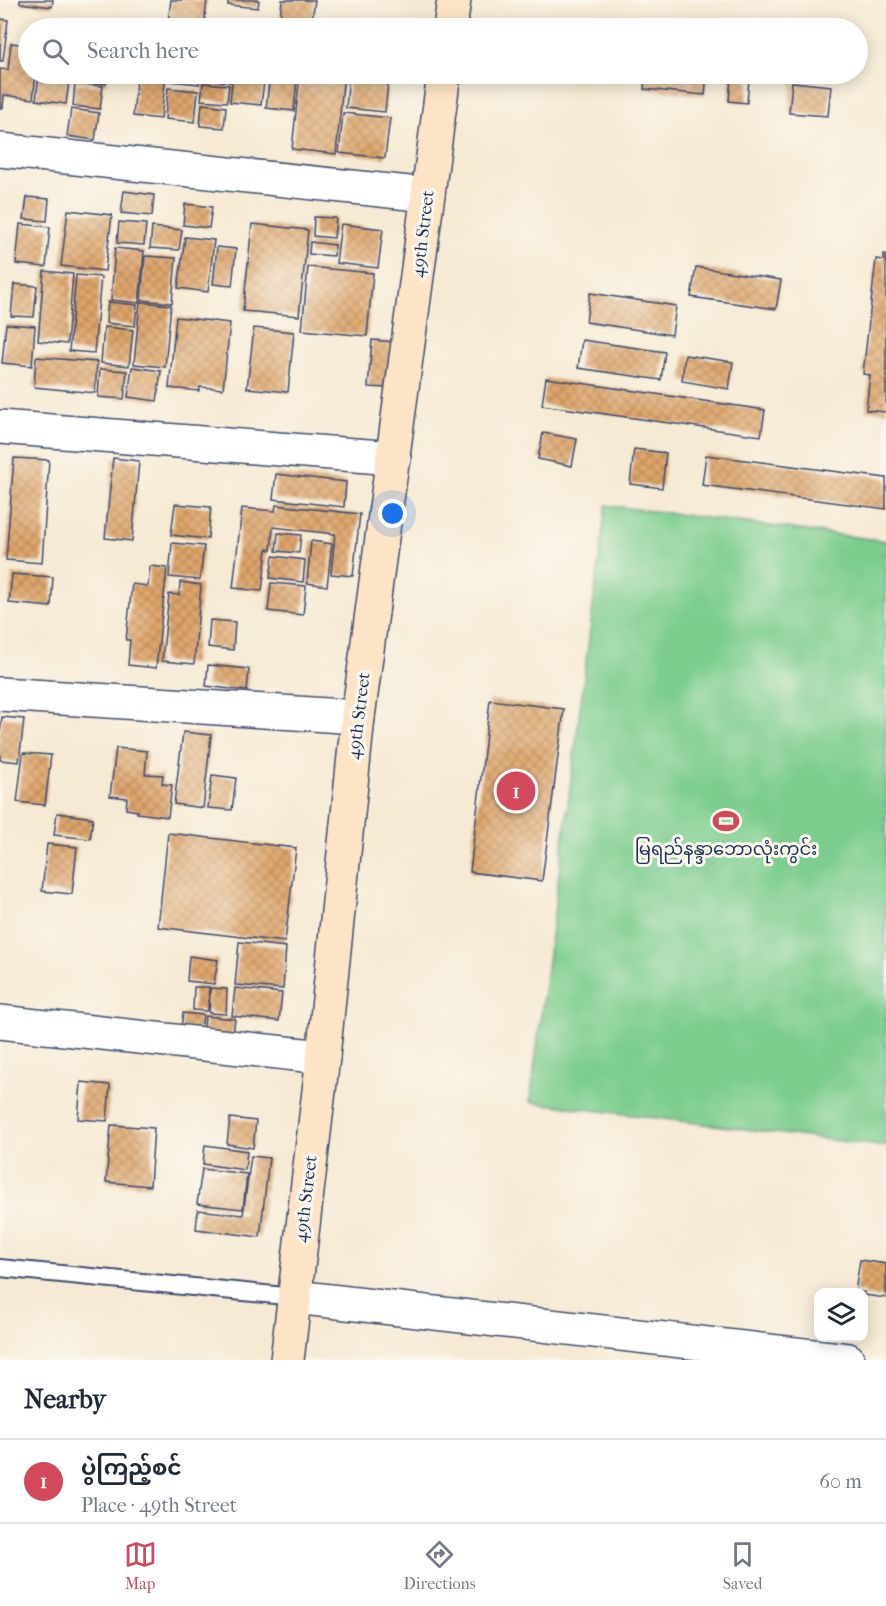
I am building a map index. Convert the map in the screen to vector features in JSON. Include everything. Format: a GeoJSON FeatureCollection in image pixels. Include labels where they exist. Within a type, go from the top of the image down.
{"type":"FeatureCollection","features":[{"type":"Feature","properties":{"kind":"main road"},"geometry":{"type":"LineString","coordinates":[[451,18],[454,0]]}},
{"type":"Feature","properties":{"kind":"main road","name":"49th Street"},"geometry":{"type":"LineString","coordinates":[[287,1360],[323,1057],[358,717],[443,84]]}},
{"type":"Feature","properties":{"kind":"street"},"geometry":{"type":"LineString","coordinates":[[0,150],[428,195]]}},
{"type":"Feature","properties":{"kind":"street"},"geometry":{"type":"LineString","coordinates":[[0,427],[394,458]]}},
{"type":"Feature","properties":{"kind":"street"},"geometry":{"type":"LineString","coordinates":[[0,694],[358,717]]}},
{"type":"Feature","properties":{"kind":"street"},"geometry":{"type":"LineString","coordinates":[[0,1022],[323,1057]]}},
{"type":"Feature","properties":{"kind":"street"},"geometry":{"type":"LineString","coordinates":[[295,1298],[684,1351],[848,1360]]}},
{"type":"Feature","properties":{"kind":"lane"},"geometry":{"type":"LineString","coordinates":[[0,1268],[295,1298]]}},
{"type":"Feature","properties":{"kind":"green space","name":"မြရည်နန္ဒာဘောလုံးကွင်း"},"geometry":{"type":"Polygon","coordinates":[[[606,505],[886,541],[886,1147],[530,1102],[606,505]]]}},
{"type":"Feature","properties":{"kind":"building"},"geometry":{"type":"Polygon","coordinates":[[[20,0],[53,0],[52,7],[20,3],[20,0]]]}},
{"type":"Feature","properties":{"kind":"building"},"geometry":{"type":"Polygon","coordinates":[[[171,0],[207,0],[205,18],[169,18],[171,0]]]}},
{"type":"Feature","properties":{"kind":"building"},"geometry":{"type":"Polygon","coordinates":[[[228,0],[259,0],[258,8],[228,5],[228,0]]]}},
{"type":"Feature","properties":{"kind":"building"},"geometry":{"type":"Polygon","coordinates":[[[282,0],[315,0],[312,18],[280,18],[282,0]]]}},
{"type":"Feature","properties":{"kind":"building"},"geometry":{"type":"Polygon","coordinates":[[[0,19],[8,20],[3,61],[0,61],[0,19]]]}},
{"type":"Feature","properties":{"kind":"building"},"geometry":{"type":"Polygon","coordinates":[[[11,43],[18,44],[18,84],[35,84],[33,99],[4,95],[3,108],[0,108],[0,69],[8,70],[11,43]]]}},
{"type":"Feature","properties":{"kind":"building"},"geometry":{"type":"Polygon","coordinates":[[[38,84],[69,84],[66,104],[36,100],[38,84]]]}},
{"type":"Feature","properties":{"kind":"building"},"geometry":{"type":"Polygon","coordinates":[[[75,84],[103,86],[100,109],[73,106],[75,84]]]}},
{"type":"Feature","properties":{"kind":"building"},"geometry":{"type":"Polygon","coordinates":[[[136,84],[165,84],[161,119],[133,116],[136,84]]]}},
{"type":"Feature","properties":{"kind":"building"},"geometry":{"type":"Polygon","coordinates":[[[203,84],[229,85],[227,102],[201,100],[203,84]]]}},
{"type":"Feature","properties":{"kind":"building"},"geometry":{"type":"Polygon","coordinates":[[[232,84],[264,84],[261,105],[230,102],[232,84]]]}},
{"type":"Feature","properties":{"kind":"building"},"geometry":{"type":"Polygon","coordinates":[[[269,84],[296,84],[294,111],[266,108],[269,84]]]}},
{"type":"Feature","properties":{"kind":"building"},"geometry":{"type":"Polygon","coordinates":[[[299,84],[343,84],[336,154],[292,149],[299,84]]]}},
{"type":"Feature","properties":{"kind":"building"},"geometry":{"type":"Polygon","coordinates":[[[348,84],[388,84],[385,112],[346,108],[348,84]]]}},
{"type":"Feature","properties":{"kind":"building"},"geometry":{"type":"Polygon","coordinates":[[[644,84],[706,84],[705,95],[644,89],[644,84]]]}},
{"type":"Feature","properties":{"kind":"building"},"geometry":{"type":"Polygon","coordinates":[[[730,84],[749,84],[747,103],[729,101],[730,84]]]}},
{"type":"Feature","properties":{"kind":"building"},"geometry":{"type":"Polygon","coordinates":[[[792,84],[831,86],[828,116],[789,113],[792,84]]]}},
{"type":"Feature","properties":{"kind":"building"},"geometry":{"type":"Polygon","coordinates":[[[168,88],[198,91],[195,122],[165,119],[168,88]]]}},
{"type":"Feature","properties":{"kind":"building"},"geometry":{"type":"Polygon","coordinates":[[[202,104],[226,107],[224,128],[200,126],[202,104]]]}},
{"type":"Feature","properties":{"kind":"building"},"geometry":{"type":"Polygon","coordinates":[[[71,109],[99,113],[95,140],[67,136],[71,109]]]}},
{"type":"Feature","properties":{"kind":"building"},"geometry":{"type":"Polygon","coordinates":[[[343,113],[390,118],[385,158],[339,153],[343,113]]]}},
{"type":"Feature","properties":{"kind":"building"},"geometry":{"type":"Polygon","coordinates":[[[124,191],[154,195],[152,216],[121,213],[124,191]]]}},
{"type":"Feature","properties":{"kind":"building"},"geometry":{"type":"Polygon","coordinates":[[[27,197],[49,199],[47,221],[24,219],[27,197]]]}},
{"type":"Feature","properties":{"kind":"building"},"geometry":{"type":"Polygon","coordinates":[[[185,204],[212,207],[209,228],[183,225],[185,204]]]}},
{"type":"Feature","properties":{"kind":"building"},"geometry":{"type":"Polygon","coordinates":[[[68,210],[112,215],[105,271],[61,266],[68,210]]]}},
{"type":"Feature","properties":{"kind":"building"},"geometry":{"type":"Polygon","coordinates":[[[314,217],[336,218],[334,238],[313,236],[314,217]]]}},
{"type":"Feature","properties":{"kind":"building"},"geometry":{"type":"Polygon","coordinates":[[[119,222],[146,224],[144,245],[117,243],[119,222]]]}},
{"type":"Feature","properties":{"kind":"building"},"geometry":{"type":"Polygon","coordinates":[[[20,224],[50,227],[46,267],[16,264],[20,224]]]}},
{"type":"Feature","properties":{"kind":"building"},"geometry":{"type":"Polygon","coordinates":[[[252,224],[308,230],[299,316],[243,311],[252,224]]]}},
{"type":"Feature","properties":{"kind":"building"},"geometry":{"type":"Polygon","coordinates":[[[341,224],[383,229],[378,268],[336,263],[341,224]]]}},
{"type":"Feature","properties":{"kind":"building"},"geometry":{"type":"Polygon","coordinates":[[[152,227],[182,230],[179,250],[150,248],[152,227]]]}},
{"type":"Feature","properties":{"kind":"building"},"geometry":{"type":"Polygon","coordinates":[[[185,237],[214,240],[208,292],[178,288],[185,237]]]}},
{"type":"Feature","properties":{"kind":"building"},"geometry":{"type":"Polygon","coordinates":[[[310,242],[335,245],[334,256],[309,254],[310,242]]]}},
{"type":"Feature","properties":{"kind":"building"},"geometry":{"type":"Polygon","coordinates":[[[217,247],[236,249],[232,286],[213,284],[217,247]]]}},
{"type":"Feature","properties":{"kind":"building"},"geometry":{"type":"Polygon","coordinates":[[[115,248],[144,251],[139,303],[111,300],[115,248]]]}},
{"type":"Feature","properties":{"kind":"building"},"geometry":{"type":"Polygon","coordinates":[[[884,254],[886,254],[886,412],[866,410],[870,375],[863,374],[876,259],[884,260],[884,254]]]}},
{"type":"Feature","properties":{"kind":"building"},"geometry":{"type":"Polygon","coordinates":[[[145,256],[176,258],[172,303],[141,300],[145,256]]]}},
{"type":"Feature","properties":{"kind":"building"},"geometry":{"type":"Polygon","coordinates":[[[308,267],[373,273],[367,336],[302,330],[308,267]]]}},
{"type":"Feature","properties":{"kind":"building"},"geometry":{"type":"Polygon","coordinates":[[[696,267],[781,280],[776,309],[691,297],[696,267]]]}},
{"type":"Feature","properties":{"kind":"building"},"geometry":{"type":"Polygon","coordinates":[[[44,271],[73,274],[67,344],[38,341],[44,271]]]}},
{"type":"Feature","properties":{"kind":"building"},"geometry":{"type":"Polygon","coordinates":[[[76,275],[101,277],[94,353],[69,351],[76,275]]]}},
{"type":"Feature","properties":{"kind":"building"},"geometry":{"type":"Polygon","coordinates":[[[14,284],[37,286],[34,317],[11,316],[14,284]]]}},
{"type":"Feature","properties":{"kind":"building"},"geometry":{"type":"Polygon","coordinates":[[[590,293],[676,306],[672,335],[586,322],[590,293]]]}},
{"type":"Feature","properties":{"kind":"building"},"geometry":{"type":"Polygon","coordinates":[[[108,302],[137,305],[135,326],[106,323],[108,302]]]}},
{"type":"Feature","properties":{"kind":"building"},"geometry":{"type":"Polygon","coordinates":[[[140,302],[171,305],[165,367],[134,364],[140,302]]]}},
{"type":"Feature","properties":{"kind":"building"},"geometry":{"type":"Polygon","coordinates":[[[176,317],[230,323],[223,389],[200,387],[199,391],[169,388],[176,317]]]}},
{"type":"Feature","properties":{"kind":"building"},"geometry":{"type":"Polygon","coordinates":[[[6,324],[35,326],[32,366],[2,363],[6,324]]]}},
{"type":"Feature","properties":{"kind":"building"},"geometry":{"type":"Polygon","coordinates":[[[104,327],[133,330],[129,366],[101,363],[104,327]]]}},
{"type":"Feature","properties":{"kind":"building"},"geometry":{"type":"Polygon","coordinates":[[[254,328],[294,332],[288,392],[247,388],[254,328]]]}},
{"type":"Feature","properties":{"kind":"building"},"geometry":{"type":"Polygon","coordinates":[[[372,340],[395,342],[391,388],[368,387],[372,340]]]}},
{"type":"Feature","properties":{"kind":"building"},"geometry":{"type":"Polygon","coordinates":[[[582,340],[665,352],[661,380],[578,368],[582,340]]]}},
{"type":"Feature","properties":{"kind":"building"},"geometry":{"type":"Polygon","coordinates":[[[685,355],[733,362],[729,389],[682,381],[685,355]]]}},
{"type":"Feature","properties":{"kind":"building"},"geometry":{"type":"Polygon","coordinates":[[[36,357],[97,362],[95,393],[34,387],[36,357]]]}},
{"type":"Feature","properties":{"kind":"building"},"geometry":{"type":"Polygon","coordinates":[[[132,367],[161,371],[157,401],[128,397],[132,367]]]}},
{"type":"Feature","properties":{"kind":"building"},"geometry":{"type":"Polygon","coordinates":[[[100,369],[127,371],[124,399],[98,397],[100,369]]]}},
{"type":"Feature","properties":{"kind":"building"},"geometry":{"type":"Polygon","coordinates":[[[546,378],[765,410],[761,436],[542,405],[546,378]]]}},
{"type":"Feature","properties":{"kind":"building"},"geometry":{"type":"Polygon","coordinates":[[[543,433],[577,439],[572,466],[538,459],[543,433]]]}},
{"type":"Feature","properties":{"kind":"building"},"geometry":{"type":"Polygon","coordinates":[[[634,449],[666,453],[662,488],[630,484],[634,449]]]}},
{"type":"Feature","properties":{"kind":"building"},"geometry":{"type":"Polygon","coordinates":[[[706,455],[886,478],[886,509],[702,485],[706,455]]]}},
{"type":"Feature","properties":{"kind":"building"},"geometry":{"type":"Polygon","coordinates":[[[14,458],[49,460],[42,563],[6,560],[14,458]]]}},
{"type":"Feature","properties":{"kind":"building"},"geometry":{"type":"Polygon","coordinates":[[[113,458],[139,461],[132,541],[105,538],[113,458]]]}},
{"type":"Feature","properties":{"kind":"building"},"geometry":{"type":"Polygon","coordinates":[[[276,474],[346,482],[344,507],[273,499],[276,474]]]}},
{"type":"Feature","properties":{"kind":"building"},"geometry":{"type":"Polygon","coordinates":[[[175,504],[211,507],[208,539],[171,535],[175,504]]]}},
{"type":"Feature","properties":{"kind":"building"},"geometry":{"type":"Polygon","coordinates":[[[276,505],[360,514],[353,576],[331,574],[335,534],[273,527],[271,550],[267,549],[262,591],[233,588],[242,508],[275,511],[276,505]]]}},
{"type":"Feature","properties":{"kind":"building"},"geometry":{"type":"Polygon","coordinates":[[[278,533],[301,535],[299,553],[276,551],[278,533]]]}},
{"type":"Feature","properties":{"kind":"building"},"geometry":{"type":"Polygon","coordinates":[[[311,541],[332,544],[327,586],[307,583],[311,541]]]}},
{"type":"Feature","properties":{"kind":"building"},"geometry":{"type":"Polygon","coordinates":[[[172,543],[204,546],[200,580],[169,577],[172,543]]]}},
{"type":"Feature","properties":{"kind":"building"},"geometry":{"type":"Polygon","coordinates":[[[273,556],[305,560],[303,582],[270,578],[273,556]]]}},
{"type":"Feature","properties":{"kind":"building"},"geometry":{"type":"Polygon","coordinates":[[[150,566],[167,568],[156,668],[128,665],[130,640],[126,640],[132,584],[148,586],[150,566]]]}},
{"type":"Feature","properties":{"kind":"building"},"geometry":{"type":"Polygon","coordinates":[[[12,574],[53,577],[51,607],[9,603],[12,574]]]}},
{"type":"Feature","properties":{"kind":"building"},"geometry":{"type":"Polygon","coordinates":[[[180,582],[201,585],[194,664],[162,661],[169,594],[179,595],[180,582]]]}},
{"type":"Feature","properties":{"kind":"building"},"geometry":{"type":"Polygon","coordinates":[[[271,583],[306,586],[303,615],[268,611],[271,583]]]}},
{"type":"Feature","properties":{"kind":"building"},"geometry":{"type":"Polygon","coordinates":[[[210,620],[235,622],[233,650],[208,647],[210,620]]]}},
{"type":"Feature","properties":{"kind":"building"},"geometry":{"type":"Polygon","coordinates":[[[208,665],[249,669],[247,691],[206,686],[208,665]]]}},
{"type":"Feature","properties":{"kind":"building"},"geometry":{"type":"Polygon","coordinates":[[[490,700],[564,709],[542,881],[470,872],[490,700]]]}},
{"type":"Feature","properties":{"kind":"building"},"geometry":{"type":"Polygon","coordinates":[[[2,717],[24,719],[19,762],[0,760],[2,717]]]}},
{"type":"Feature","properties":{"kind":"building"},"geometry":{"type":"Polygon","coordinates":[[[183,732],[211,735],[203,808],[174,804],[183,732]]]}},
{"type":"Feature","properties":{"kind":"building"},"geometry":{"type":"Polygon","coordinates":[[[116,748],[147,751],[145,774],[163,775],[162,784],[172,785],[168,817],[137,813],[138,811],[126,809],[127,798],[110,796],[116,748]]]}},
{"type":"Feature","properties":{"kind":"building"},"geometry":{"type":"Polygon","coordinates":[[[23,753],[51,755],[45,805],[17,802],[23,753]]]}},
{"type":"Feature","properties":{"kind":"building"},"geometry":{"type":"Polygon","coordinates":[[[212,775],[236,778],[232,810],[208,808],[212,775]]]}},
{"type":"Feature","properties":{"kind":"building"},"geometry":{"type":"Polygon","coordinates":[[[57,813],[93,818],[90,839],[54,835],[57,813]]]}},
{"type":"Feature","properties":{"kind":"building"},"geometry":{"type":"Polygon","coordinates":[[[168,833],[296,848],[285,942],[158,927],[168,833]]]}},
{"type":"Feature","properties":{"kind":"building"},"geometry":{"type":"Polygon","coordinates":[[[47,844],[77,847],[72,894],[42,891],[47,844]]]}},
{"type":"Feature","properties":{"kind":"building"},"geometry":{"type":"Polygon","coordinates":[[[239,942],[286,947],[283,989],[235,985],[239,942]]]}},
{"type":"Feature","properties":{"kind":"building"},"geometry":{"type":"Polygon","coordinates":[[[189,956],[218,960],[214,984],[187,981],[189,956]]]}},
{"type":"Feature","properties":{"kind":"building"},"geometry":{"type":"Polygon","coordinates":[[[194,987],[209,987],[208,1011],[193,1010],[194,987]]]}},
{"type":"Feature","properties":{"kind":"building"},"geometry":{"type":"Polygon","coordinates":[[[210,988],[227,989],[226,1014],[209,1013],[210,988]]]}},
{"type":"Feature","properties":{"kind":"building"},"geometry":{"type":"Polygon","coordinates":[[[235,988],[282,993],[279,1021],[232,1016],[235,988]]]}},
{"type":"Feature","properties":{"kind":"building"},"geometry":{"type":"Polygon","coordinates":[[[183,1013],[203,1015],[201,1031],[181,1028],[183,1013]]]}},
{"type":"Feature","properties":{"kind":"building"},"geometry":{"type":"Polygon","coordinates":[[[205,1016],[235,1019],[232,1042],[203,1039],[205,1016]]]}},
{"type":"Feature","properties":{"kind":"building"},"geometry":{"type":"Polygon","coordinates":[[[81,1082],[110,1085],[107,1121],[78,1119],[81,1082]]]}},
{"type":"Feature","properties":{"kind":"building"},"geometry":{"type":"Polygon","coordinates":[[[230,1118],[256,1121],[253,1148],[227,1144],[230,1118]]]}},
{"type":"Feature","properties":{"kind":"building"},"geometry":{"type":"Polygon","coordinates":[[[111,1125],[154,1128],[150,1186],[106,1182],[111,1125]]]}},
{"type":"Feature","properties":{"kind":"building"},"geometry":{"type":"Polygon","coordinates":[[[205,1145],[247,1151],[245,1170],[203,1164],[205,1145]]]}},
{"type":"Feature","properties":{"kind":"building"},"geometry":{"type":"Polygon","coordinates":[[[251,1156],[269,1158],[260,1237],[196,1229],[198,1210],[243,1215],[251,1156]]]}},
{"type":"Feature","properties":{"kind":"building"},"geometry":{"type":"Polygon","coordinates":[[[202,1169],[247,1174],[243,1209],[197,1204],[202,1169]]]}},
{"type":"Feature","properties":{"kind":"building"},"geometry":{"type":"Polygon","coordinates":[[[860,1260],[886,1264],[886,1298],[868,1296],[868,1288],[856,1288],[860,1260]]]}},
{"type":"Feature","properties":{"kind":"place","name":"ပွဲကြည့်စင်"},"geometry":{"type":"Point","coordinates":[516,791]}},
{"type":"Feature","properties":{"kind":"place","name":"မြရည်နန္ဒာဘောလုံးကွင်း"},"geometry":{"type":"Point","coordinates":[726,821]}}]}
